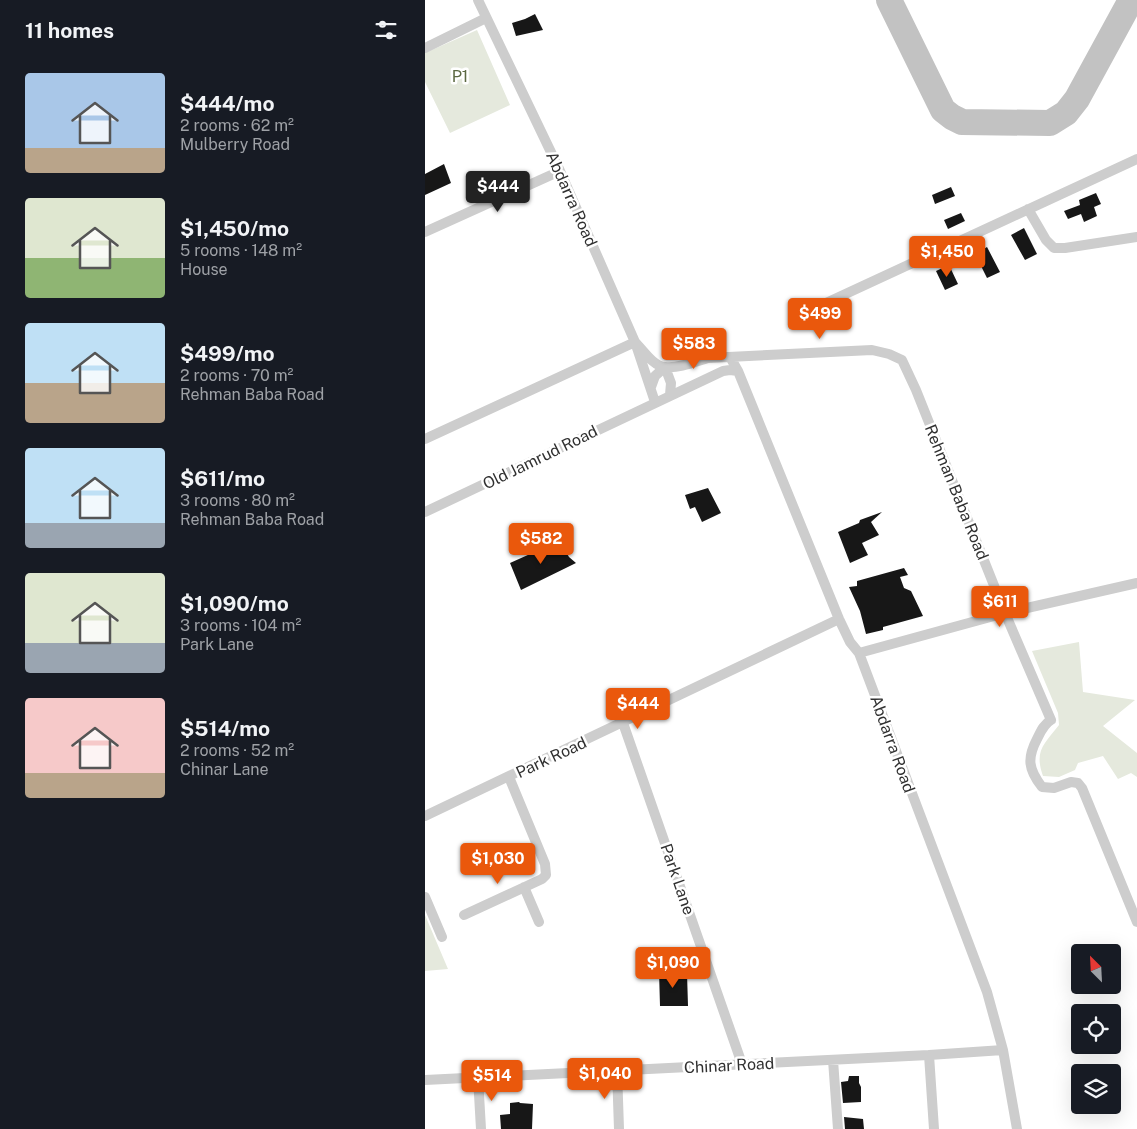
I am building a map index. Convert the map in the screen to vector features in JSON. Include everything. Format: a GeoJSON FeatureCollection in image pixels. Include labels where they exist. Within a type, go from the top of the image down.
{"type":"FeatureCollection","features":[{"type":"Feature","properties":{"kind":"street","name":"Abdarra Road"},"geometry":{"type":"LineString","coordinates":[[478,0],[560,171],[635,342],[655,402]]}},
{"type":"Feature","properties":{"kind":"street"},"geometry":{"type":"LineString","coordinates":[[425,48],[486,18]]}},
{"type":"Feature","properties":{"kind":"street"},"geometry":{"type":"LineString","coordinates":[[826,303],[1137,159]]}},
{"type":"Feature","properties":{"kind":"street"},"geometry":{"type":"LineString","coordinates":[[425,232],[560,171]]}},
{"type":"Feature","properties":{"kind":"street"},"geometry":{"type":"LineString","coordinates":[[1028,209],[1046,240],[1054,248],[1137,237]]}},
{"type":"Feature","properties":{"kind":"street"},"geometry":{"type":"LineString","coordinates":[[425,439],[635,342],[657,364],[665,367],[671,383],[670,395]]}},
{"type":"Feature","properties":{"kind":"street","name":"Rehman Baba Road"},"geometry":{"type":"LineString","coordinates":[[665,367],[708,358],[872,350],[889,354],[902,360],[917,390],[1005,613],[1051,720],[1043,728],[1030,752],[1031,770],[1042,787],[1054,788],[1071,782],[1078,783],[1082,788],[1137,922]]}},
{"type":"Feature","properties":{"kind":"street"},"geometry":{"type":"LineString","coordinates":[[730,357],[738,371]]}},
{"type":"Feature","properties":{"kind":"street"},"geometry":{"type":"LineString","coordinates":[[651,387],[655,376],[665,367]]}},
{"type":"Feature","properties":{"kind":"street","name":"Old Jamrud Road"},"geometry":{"type":"LineString","coordinates":[[425,512],[670,395],[726,370],[738,371]]}},
{"type":"Feature","properties":{"kind":"street","name":"Abdarra Road"},"geometry":{"type":"LineString","coordinates":[[738,371],[839,619],[850,642],[859,652],[987,992],[1003,1050],[1017,1129]]}},
{"type":"Feature","properties":{"kind":"street"},"geometry":{"type":"LineString","coordinates":[[859,652],[1005,613],[1137,583]]}},
{"type":"Feature","properties":{"kind":"street","name":"Park Road"},"geometry":{"type":"LineString","coordinates":[[425,816],[839,619]]}},
{"type":"Feature","properties":{"kind":"street","name":"Park Lane"},"geometry":{"type":"LineString","coordinates":[[623,723],[743,1064]]}},
{"type":"Feature","properties":{"kind":"street"},"geometry":{"type":"LineString","coordinates":[[464,914],[542,879],[547,871],[509,777]]}},
{"type":"Feature","properties":{"kind":"street"},"geometry":{"type":"LineString","coordinates":[[524,887],[539,922]]}},
{"type":"Feature","properties":{"kind":"street"},"geometry":{"type":"LineString","coordinates":[[425,897],[442,937]]}},
{"type":"Feature","properties":{"kind":"street","name":"Chinar Road"},"geometry":{"type":"LineString","coordinates":[[425,1080],[929,1056],[1003,1050]]}},
{"type":"Feature","properties":{"kind":"street"},"geometry":{"type":"LineString","coordinates":[[929,1056],[934,1129]]}},
{"type":"Feature","properties":{"kind":"street"},"geometry":{"type":"LineString","coordinates":[[833,1060],[837,1129]]}},
{"type":"Feature","properties":{"kind":"street"},"geometry":{"type":"LineString","coordinates":[[617,1070],[619,1129]]}},
{"type":"Feature","properties":{"kind":"street"},"geometry":{"type":"LineString","coordinates":[[478,1077],[481,1129]]}},
{"type":"Feature","properties":{"kind":"green space","name":"P1"},"geometry":{"type":"Polygon","coordinates":[[[477,30],[510,105],[450,133],[425,82],[425,53],[477,30]]]}},
{"type":"Feature","properties":{"kind":"green space"},"geometry":{"type":"Polygon","coordinates":[[[1079,642],[1083,692],[1135,700],[1103,726],[1137,753],[1137,777],[1131,773],[1118,779],[1103,756],[1078,763],[1075,770],[1059,777],[1043,776],[1040,767],[1040,754],[1045,743],[1059,725],[1058,713],[1032,651],[1079,642]]]}},
{"type":"Feature","properties":{"kind":"green space"},"geometry":{"type":"Polygon","coordinates":[[[425,915],[448,969],[425,971],[425,915]]]}},
{"type":"Feature","properties":{"kind":"building"},"geometry":{"type":"Polygon","coordinates":[[[535,14],[543,30],[516,36],[512,23],[535,14]]]}},
{"type":"Feature","properties":{"kind":"building"},"geometry":{"type":"Polygon","coordinates":[[[444,164],[451,183],[425,195],[425,174],[444,164]]]}},
{"type":"Feature","properties":{"kind":"building"},"geometry":{"type":"Polygon","coordinates":[[[951,187],[955,196],[935,204],[932,195],[951,187]]]}},
{"type":"Feature","properties":{"kind":"building"},"geometry":{"type":"Polygon","coordinates":[[[1096,193],[1101,204],[1094,207],[1097,216],[1084,222],[1081,214],[1068,219],[1064,211],[1080,205],[1079,200],[1096,193]]]}},
{"type":"Feature","properties":{"kind":"building"},"geometry":{"type":"Polygon","coordinates":[[[961,213],[965,221],[948,229],[944,220],[961,213]]]}},
{"type":"Feature","properties":{"kind":"building"},"geometry":{"type":"Polygon","coordinates":[[[1024,228],[1037,254],[1025,260],[1011,235],[1024,228]]]}},
{"type":"Feature","properties":{"kind":"building"},"geometry":{"type":"Polygon","coordinates":[[[987,247],[1000,272],[987,278],[975,254],[987,247]]]}},
{"type":"Feature","properties":{"kind":"building"},"geometry":{"type":"Polygon","coordinates":[[[949,265],[958,284],[945,290],[936,271],[949,265]]]}},
{"type":"Feature","properties":{"kind":"building"},"geometry":{"type":"Polygon","coordinates":[[[708,488],[721,513],[702,522],[695,507],[690,509],[685,495],[708,488]]]}},
{"type":"Feature","properties":{"kind":"building"},"geometry":{"type":"Polygon","coordinates":[[[882,512],[871,522],[879,535],[862,543],[868,555],[850,563],[838,532],[859,523],[860,520],[882,512]]]}},
{"type":"Feature","properties":{"kind":"building"},"geometry":{"type":"Polygon","coordinates":[[[559,541],[569,557],[576,563],[521,590],[510,563],[559,541]]]}},
{"type":"Feature","properties":{"kind":"building"},"geometry":{"type":"Polygon","coordinates":[[[904,568],[908,575],[900,577],[904,588],[911,591],[923,616],[883,627],[883,630],[866,634],[860,611],[849,587],[857,586],[857,581],[904,568]]]}},
{"type":"Feature","properties":{"kind":"building"},"geometry":{"type":"Polygon","coordinates":[[[659,971],[687,973],[688,1006],[660,1006],[659,971]]]}},
{"type":"Feature","properties":{"kind":"building"},"geometry":{"type":"Polygon","coordinates":[[[849,1076],[859,1076],[861,1102],[843,1103],[841,1082],[848,1081],[849,1076]]]}},
{"type":"Feature","properties":{"kind":"building"},"geometry":{"type":"Polygon","coordinates":[[[510,1103],[533,1104],[532,1129],[501,1129],[500,1115],[510,1114],[510,1103]]]}},
{"type":"Feature","properties":{"kind":"building"},"geometry":{"type":"Polygon","coordinates":[[[844,1117],[863,1119],[864,1129],[845,1129],[844,1117]]]}},
{"type":"Feature","properties":{"kind":"taxiway"},"geometry":{"type":"LineString","coordinates":[[889,0],[943,110],[952,117],[962,122],[1050,123],[1066,113],[1077,99],[1131,0]]}}]}
